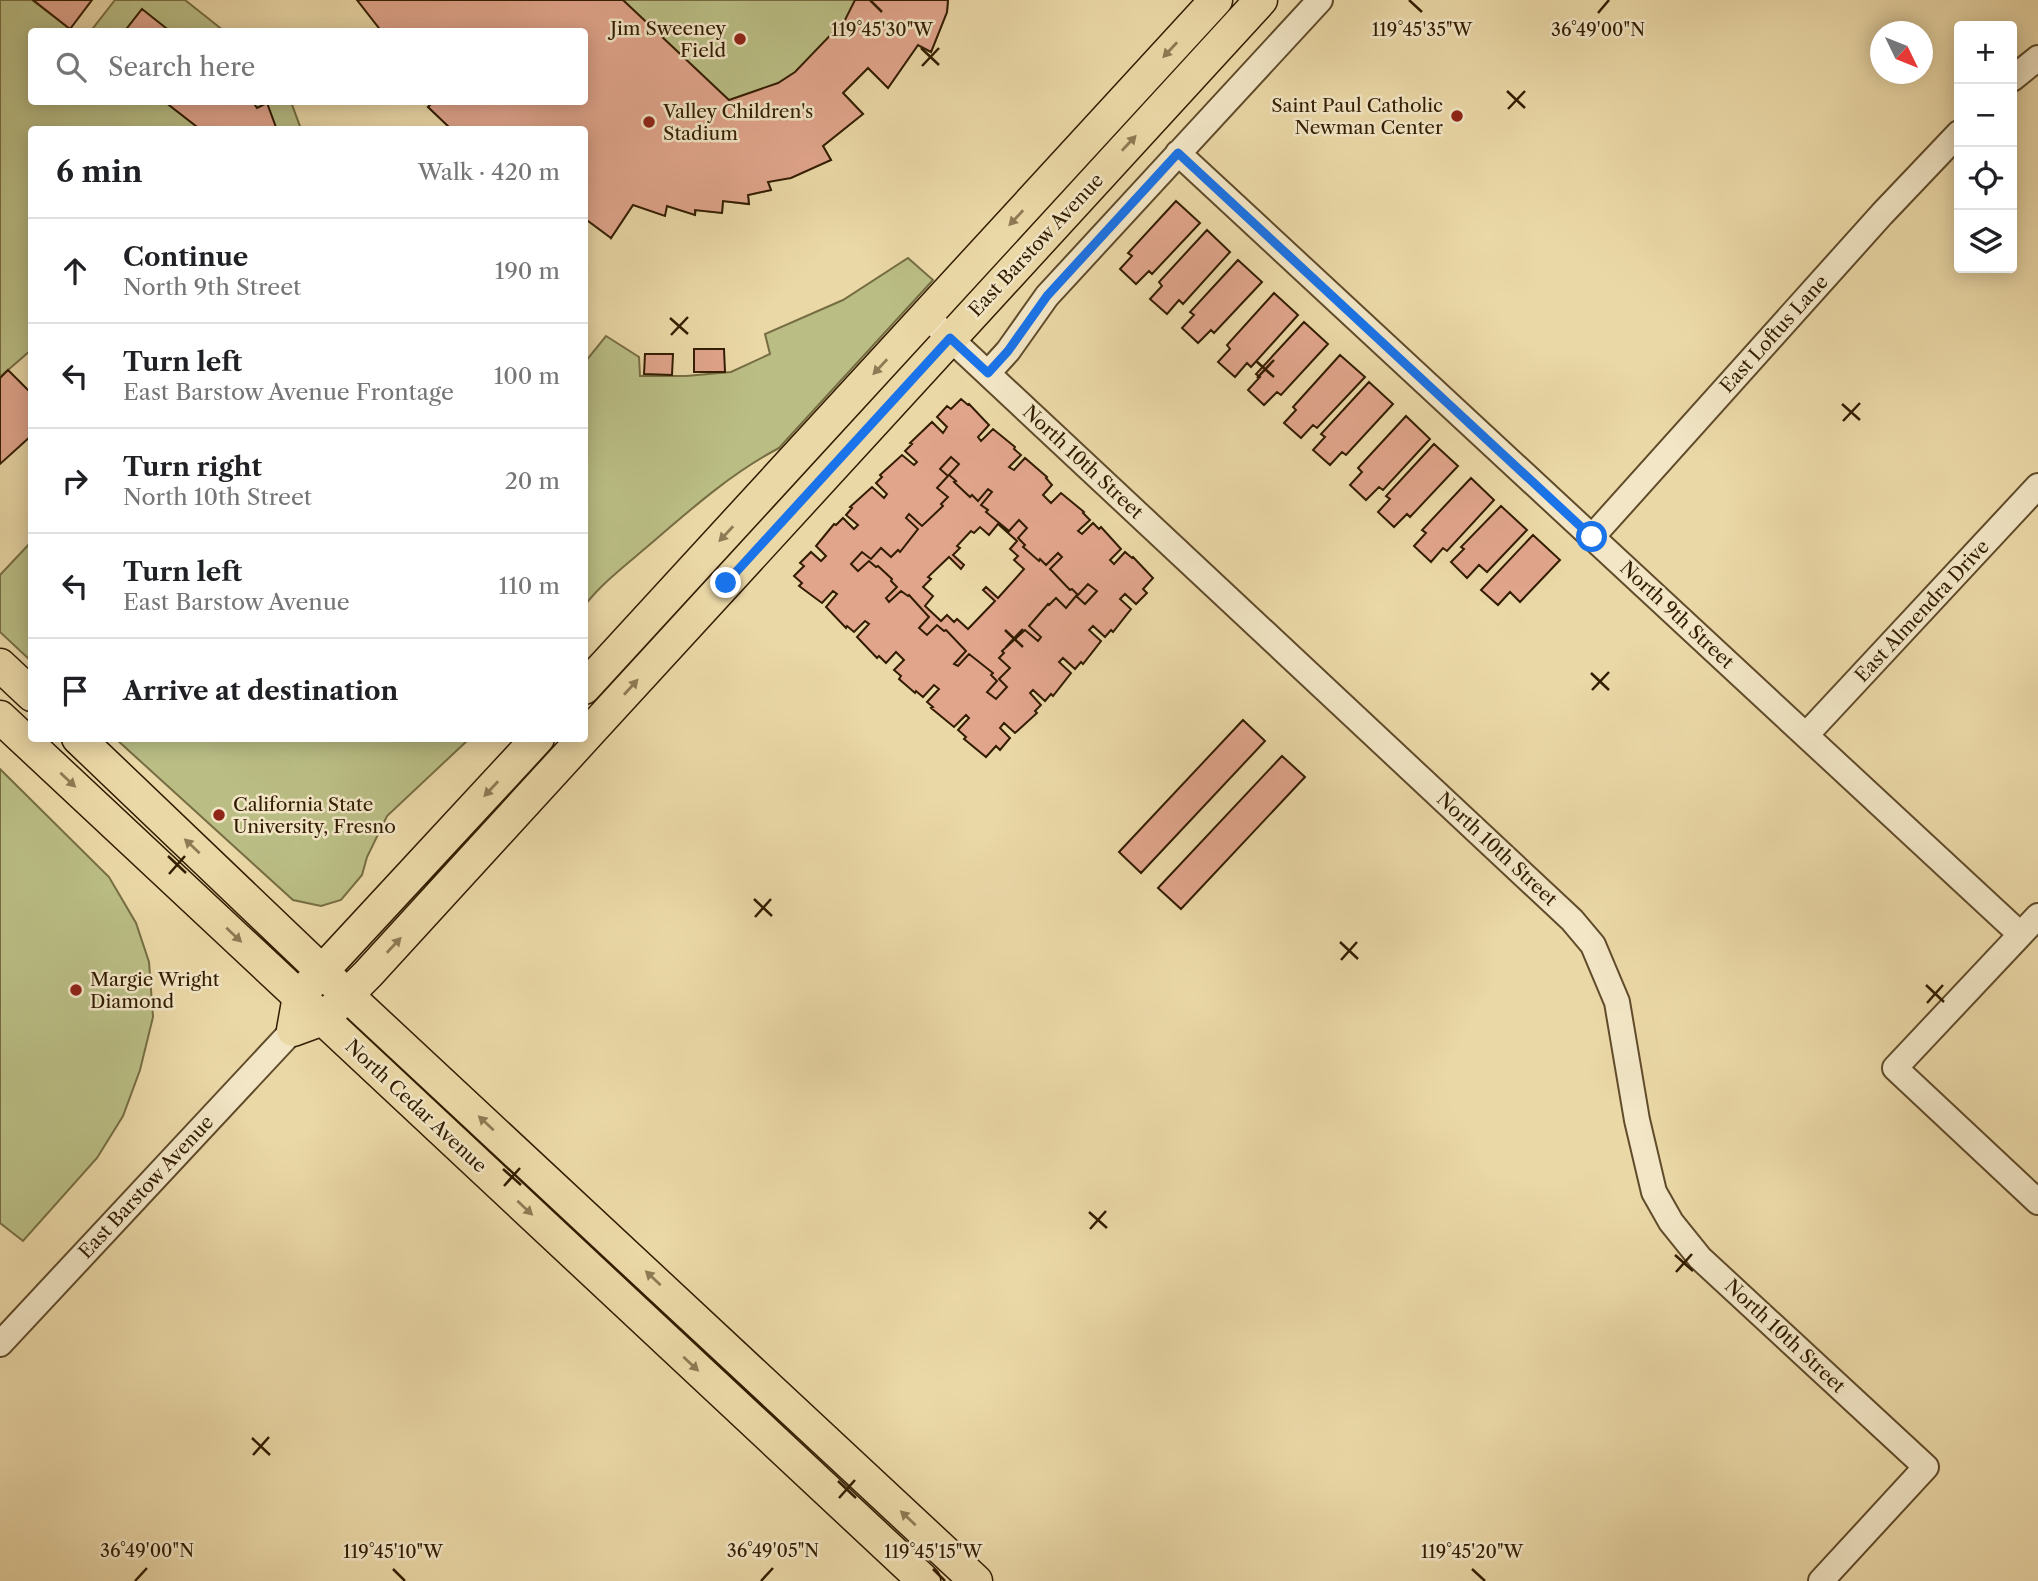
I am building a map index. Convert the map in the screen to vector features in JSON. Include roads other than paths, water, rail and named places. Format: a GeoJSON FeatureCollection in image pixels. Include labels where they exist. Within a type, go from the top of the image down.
{"type":"FeatureCollection","features":[{"type":"Feature","properties":{"kind":"main road","name":"East Barstow Avenue"},"geometry":{"type":"LineString","coordinates":[[588,684],[1216,0]]}},
{"type":"Feature","properties":{"kind":"main road","name":"East Barstow Avenue"},"geometry":{"type":"LineString","coordinates":[[588,734],[1261,0]]}},
{"type":"Feature","properties":{"kind":"main road"},"geometry":{"type":"LineString","coordinates":[[0,665],[28,691]]}},
{"type":"Feature","properties":{"kind":"main road","name":"North Cedar Avenue"},"geometry":{"type":"LineString","coordinates":[[0,717],[922,1579]]}},
{"type":"Feature","properties":{"kind":"main road","name":"North Cedar Avenue"},"geometry":{"type":"LineString","coordinates":[[82,742],[348,995],[976,1581]]}},
{"type":"Feature","properties":{"kind":"main road"},"geometry":{"type":"LineString","coordinates":[[293,1030],[299,996],[534,742]]}},
{"type":"Feature","properties":{"kind":"main road","name":"East Barstow Avenue"},"geometry":{"type":"LineString","coordinates":[[293,1030],[323,1019],[348,995],[580,742]]}},
{"type":"Feature","properties":{"kind":"street"},"geometry":{"type":"LineString","coordinates":[[988,373],[1008,351],[1047,296],[1320,0]]}},
{"type":"Feature","properties":{"kind":"street"},"geometry":{"type":"LineString","coordinates":[[2017,75],[2038,58]]}},
{"type":"Feature","properties":{"kind":"street","name":"East Loftus Lane"},"geometry":{"type":"LineString","coordinates":[[1592,537],[1882,214],[1954,138]]}},
{"type":"Feature","properties":{"kind":"street","name":"North 9th Street"},"geometry":{"type":"LineString","coordinates":[[1178,153],[2020,934]]}},
{"type":"Feature","properties":{"kind":"street","name":"North 10th Street"},"geometry":{"type":"LineString","coordinates":[[926,316],[1572,920],[1593,945],[1617,1002],[1644,1154],[1654,1192],[1671,1222],[1700,1258],[1926,1467],[1822,1581]]}},
{"type":"Feature","properties":{"kind":"street","name":"East Almendra Drive"},"geometry":{"type":"LineString","coordinates":[[1806,735],[2038,486]]}},
{"type":"Feature","properties":{"kind":"street"},"geometry":{"type":"LineString","coordinates":[[2038,916],[1895,1068],[2038,1202]]}},
{"type":"Feature","properties":{"kind":"street","name":"East Barstow Avenue"},"geometry":{"type":"LineString","coordinates":[[0,1344],[293,1030]]}},
{"type":"Feature","properties":{"kind":"place","name":"Jim Sweeney Field"},"geometry":{"type":"Point","coordinates":[740,39]}},
{"type":"Feature","properties":{"kind":"place","name":"Saint Paul Catholic Newman Center"},"geometry":{"type":"Point","coordinates":[1457,116]}},
{"type":"Feature","properties":{"kind":"place","name":"Valley Children's Stadium"},"geometry":{"type":"Point","coordinates":[649,122]}},
{"type":"Feature","properties":{"kind":"place","name":"California State University, Fresno"},"geometry":{"type":"Point","coordinates":[219,815]}},
{"type":"Feature","properties":{"kind":"place","name":"Margie Wright Diamond"},"geometry":{"type":"Point","coordinates":[76,990]}}]}
